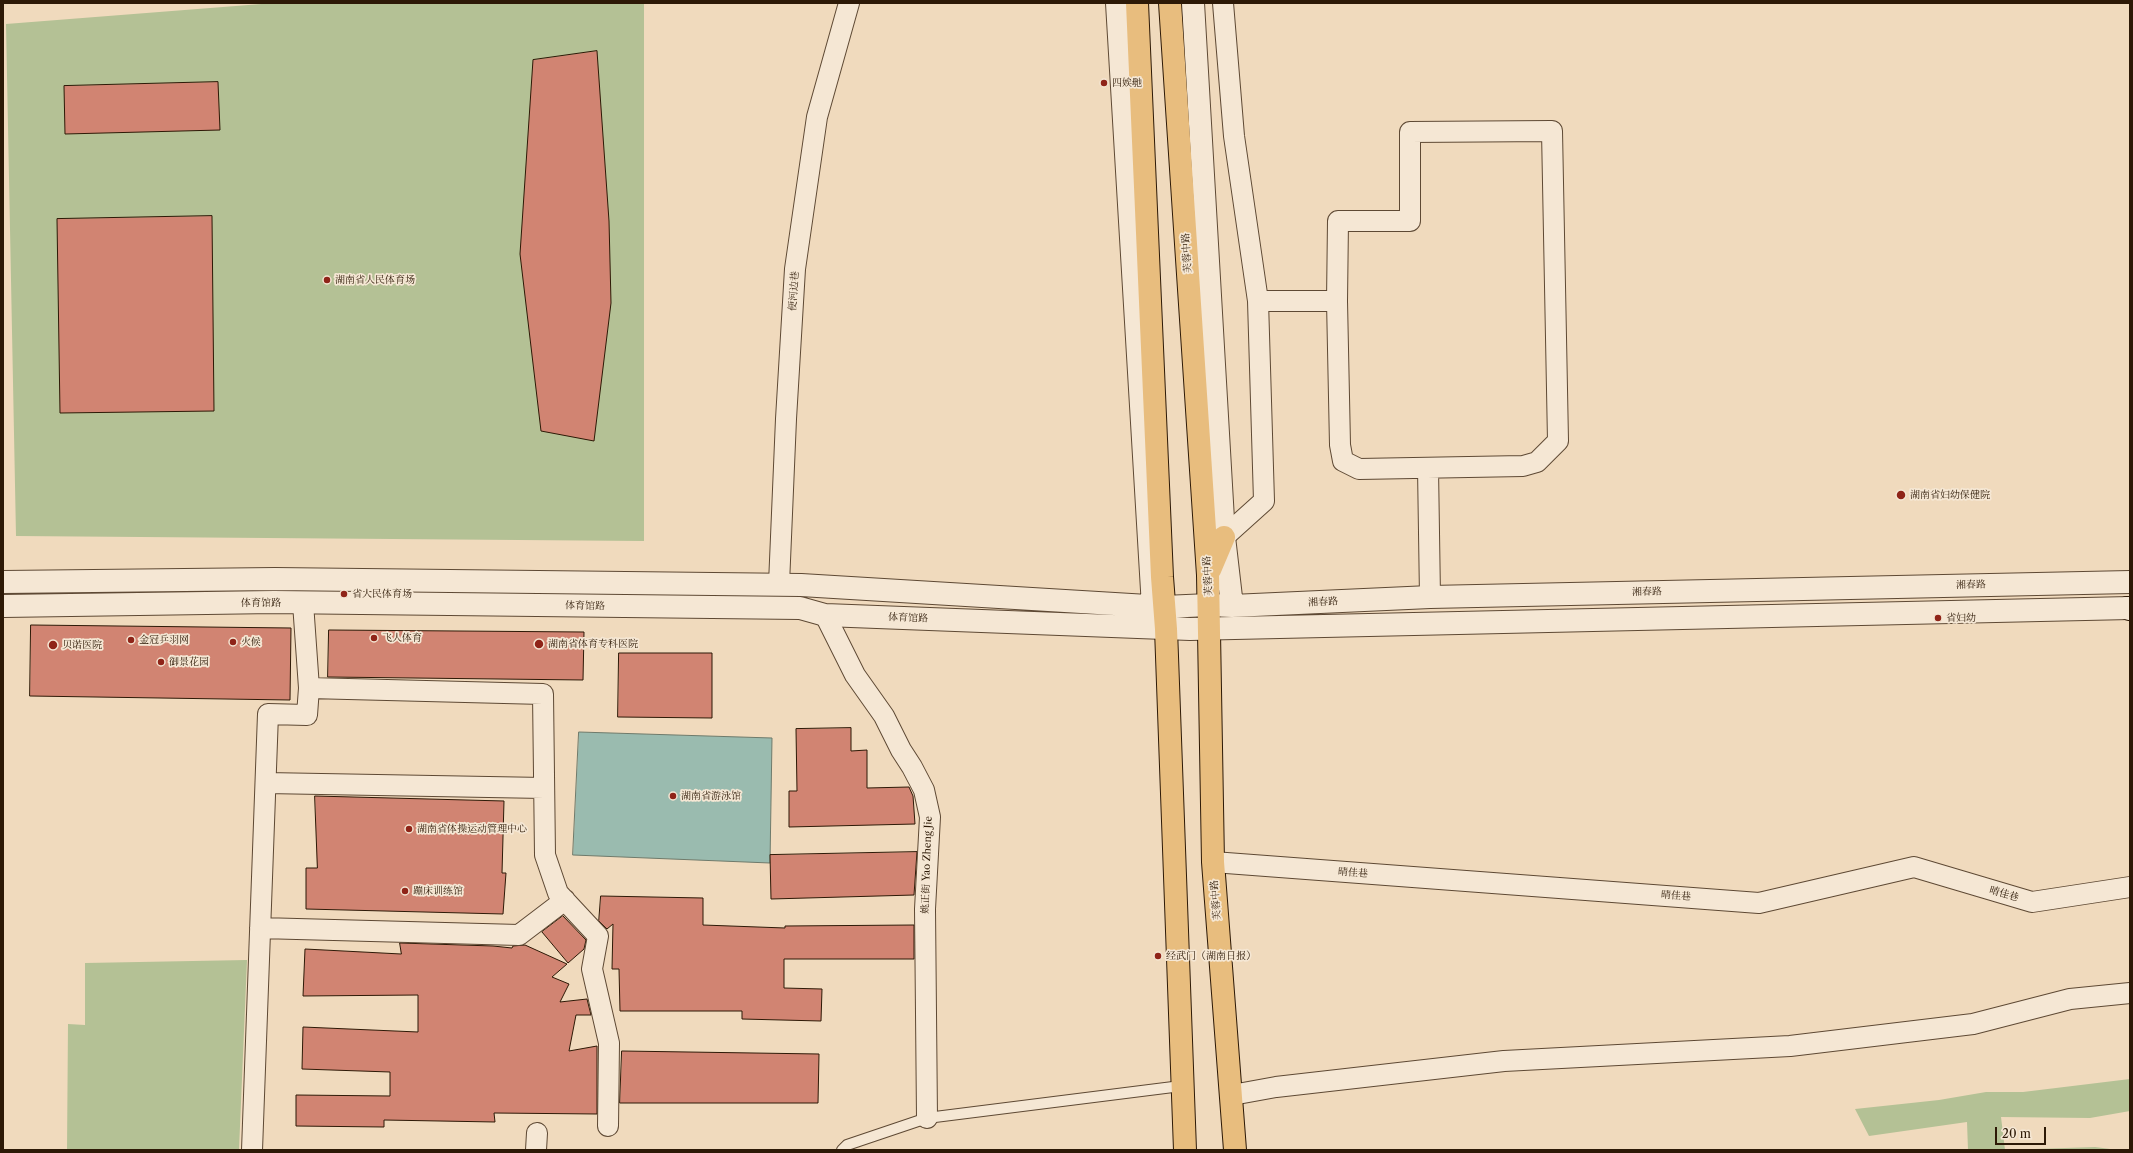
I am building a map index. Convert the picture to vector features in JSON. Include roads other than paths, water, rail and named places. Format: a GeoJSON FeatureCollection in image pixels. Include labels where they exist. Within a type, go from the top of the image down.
{"type":"FeatureCollection","features":[{"type":"Feature","properties":{"kind":"main road"},"geometry":{"type":"LineString","coordinates":[[1137,3],[1158,607],[1166,629],[1185,1150]]}},
{"type":"Feature","properties":{"kind":"main road","name":"芙蓉中路"},"geometry":{"type":"LineString","coordinates":[[1170,3],[1208,575],[1213,862],[1235,1150]]}},
{"type":"Feature","properties":{"kind":"main road"},"geometry":{"type":"LineString","coordinates":[[1208,575],[1224,537]]}},
{"type":"Feature","properties":{"kind":"street","name":"便河边巷"},"geometry":{"type":"LineString","coordinates":[[779,584],[786,419],[795,269],[817,117],[850,3]]}},
{"type":"Feature","properties":{"kind":"street"},"geometry":{"type":"LineString","coordinates":[[3,582],[275,579],[779,584],[1158,607],[1117,3]]}},
{"type":"Feature","properties":{"kind":"street"},"geometry":{"type":"LineString","coordinates":[[1193,3],[1224,537],[1232,606]]}},
{"type":"Feature","properties":{"kind":"street"},"geometry":{"type":"LineString","coordinates":[[1223,3],[1234,136],[1258,301],[1264,501],[1224,537]]}},
{"type":"Feature","properties":{"kind":"street"},"geometry":{"type":"LineString","coordinates":[[1552,131],[1558,441],[1537,462],[1523,466],[1428,468],[1358,468],[1343,461],[1340,445],[1337,301],[1338,221],[1410,221],[1410,132],[1552,131]]}},
{"type":"Feature","properties":{"kind":"street"},"geometry":{"type":"LineString","coordinates":[[1258,301],[1337,301]]}},
{"type":"Feature","properties":{"kind":"street"},"geometry":{"type":"LineString","coordinates":[[1428,468],[1430,597]]}},
{"type":"Feature","properties":{"kind":"street","name":"湘春路"},"geometry":{"type":"LineString","coordinates":[[1158,607],[1209,605],[1232,606],[1430,597],[2130,582]]}},
{"type":"Feature","properties":{"kind":"street"},"geometry":{"type":"LineString","coordinates":[[252,1150],[268,714],[307,715],[309,688],[303,603]]}},
{"type":"Feature","properties":{"kind":"street","name":"体育馆路"},"geometry":{"type":"LineString","coordinates":[[3,606],[303,603],[800,608],[825,615],[1166,629]]}},
{"type":"Feature","properties":{"kind":"street"},"geometry":{"type":"LineString","coordinates":[[1166,629],[2129,608]]}},
{"type":"Feature","properties":{"kind":"street","name":"姚正街 Yao Zheng Jie"},"geometry":{"type":"LineString","coordinates":[[825,615],[855,675],[884,716],[901,750],[924,790],[930,818],[925,910],[927,1118]]}},
{"type":"Feature","properties":{"kind":"street"},"geometry":{"type":"LineString","coordinates":[[309,688],[543,694],[545,855],[558,893],[598,936],[592,969],[609,1043],[608,1126]]}},
{"type":"Feature","properties":{"kind":"street"},"geometry":{"type":"LineString","coordinates":[[266,783],[544,788]]}},
{"type":"Feature","properties":{"kind":"street","name":"晴佳巷"},"geometry":{"type":"LineString","coordinates":[[1213,862],[1759,903],[1914,868],[2032,902],[2130,887]]}},
{"type":"Feature","properties":{"kind":"street"},"geometry":{"type":"LineString","coordinates":[[260,928],[519,935],[565,900]]}},
{"type":"Feature","properties":{"kind":"street"},"geometry":{"type":"LineString","coordinates":[[1232,1095],[1276,1087],[1504,1061],[1790,1046],[1973,1024],[2070,999],[2130,994]]}},
{"type":"Feature","properties":{"kind":"lane"},"geometry":{"type":"LineString","coordinates":[[842,1150],[847,1145],[927,1118],[1182,1086]]}},
{"type":"Feature","properties":{"kind":"water","name":"湖南省游泳馆"},"geometry":{"type":"Polygon","coordinates":[[[579,732],[772,738],[770,863],[573,855],[579,732]]]}},
{"type":"Feature","properties":{"kind":"place","name":"四娭毑"},"geometry":{"type":"Point","coordinates":[1104,83]}},
{"type":"Feature","properties":{"kind":"place","name":"湖南省人民体育场"},"geometry":{"type":"Point","coordinates":[327,280]}},
{"type":"Feature","properties":{"kind":"place","name":"湖南省妇幼保健院"},"geometry":{"type":"Point","coordinates":[1901,495]}},
{"type":"Feature","properties":{"kind":"place","name":"省人民体育场"},"geometry":{"type":"Point","coordinates":[344,594]}},
{"type":"Feature","properties":{"kind":"place","name":"省妇幼"},"geometry":{"type":"Point","coordinates":[1938,618]}},
{"type":"Feature","properties":{"kind":"place","name":"飞人体育"},"geometry":{"type":"Point","coordinates":[374,638]}},
{"type":"Feature","properties":{"kind":"place","name":"金冠乒羽网"},"geometry":{"type":"Point","coordinates":[131,640]}},
{"type":"Feature","properties":{"kind":"place","name":"火候"},"geometry":{"type":"Point","coordinates":[233,642]}},
{"type":"Feature","properties":{"kind":"place","name":"湖南省体育专科医院"},"geometry":{"type":"Point","coordinates":[539,644]}},
{"type":"Feature","properties":{"kind":"place","name":"贝诺医院"},"geometry":{"type":"Point","coordinates":[53,645]}},
{"type":"Feature","properties":{"kind":"place","name":"御景花园"},"geometry":{"type":"Point","coordinates":[161,662]}},
{"type":"Feature","properties":{"kind":"place","name":"湖南省游泳馆"},"geometry":{"type":"Point","coordinates":[673,796]}},
{"type":"Feature","properties":{"kind":"place","name":"湖南省体操运动管理中心"},"geometry":{"type":"Point","coordinates":[409,829]}},
{"type":"Feature","properties":{"kind":"place","name":"蹦床训练馆"},"geometry":{"type":"Point","coordinates":[405,891]}},
{"type":"Feature","properties":{"kind":"place","name":"经武门（湖南日报）"},"geometry":{"type":"Point","coordinates":[1158,956]}}]}
